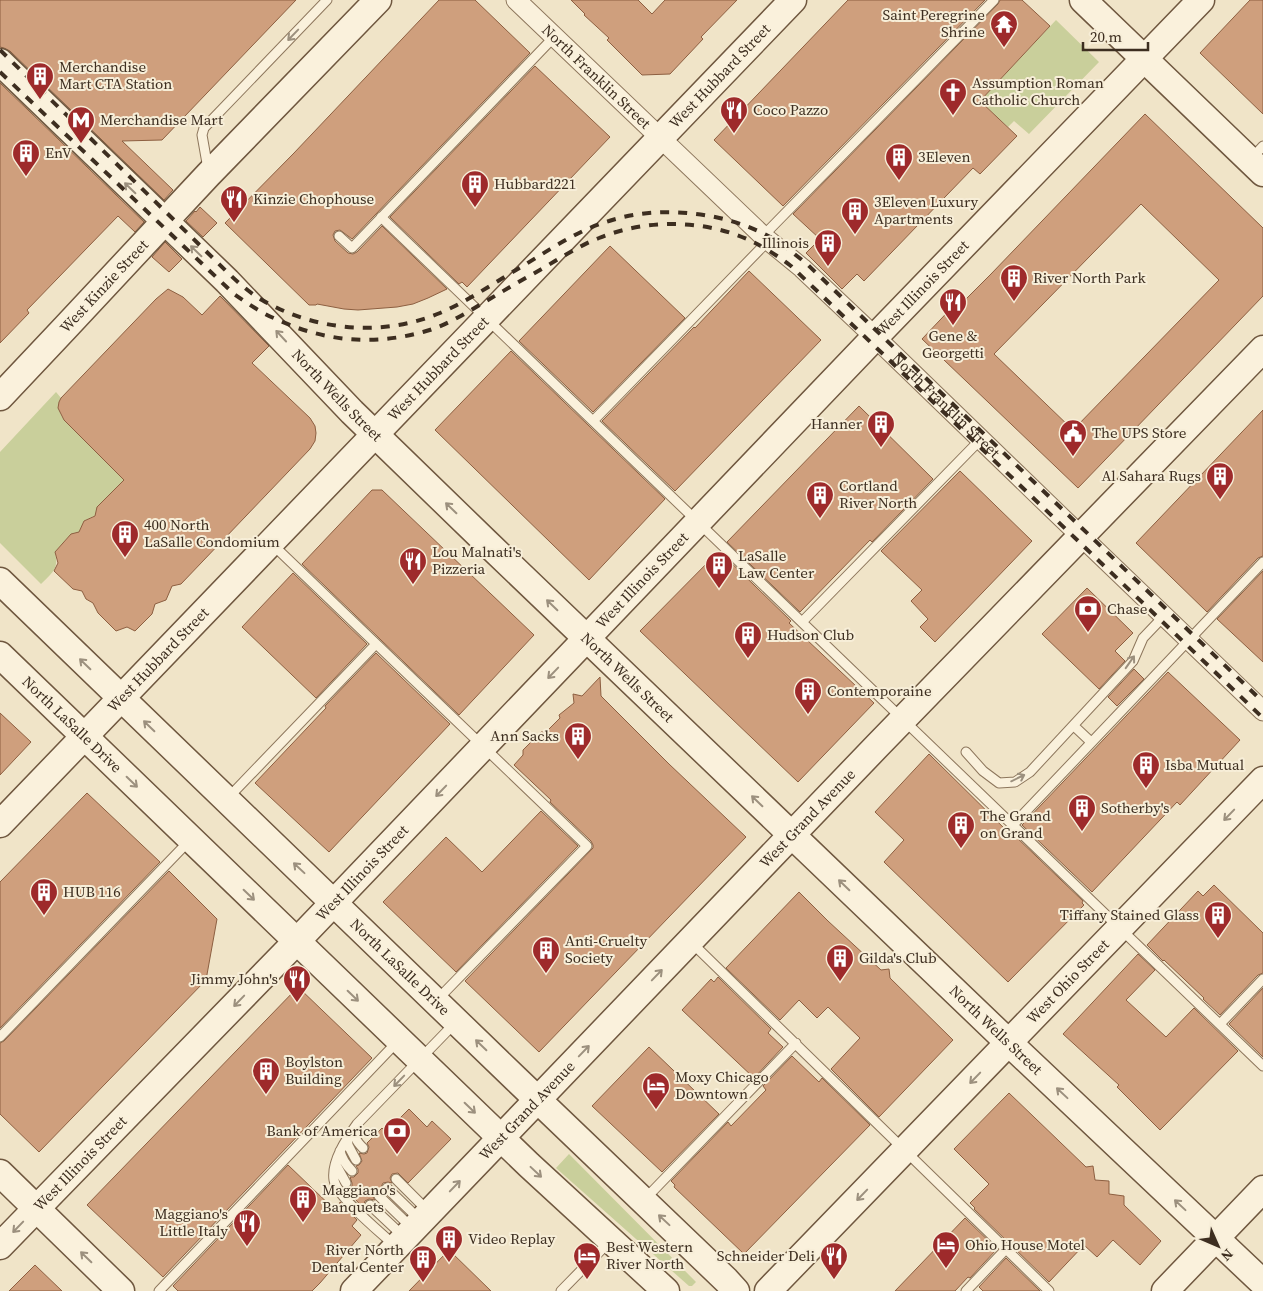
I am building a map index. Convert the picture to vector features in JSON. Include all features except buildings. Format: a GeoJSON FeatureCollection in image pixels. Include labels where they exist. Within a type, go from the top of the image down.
{"type":"FeatureCollection","features":[{"type":"Feature","properties":{"kind":"main road","name":"West Kinzie Street"},"geometry":{"type":"LineString","coordinates":[[0,397],[208,175],[378,0]]}},
{"type":"Feature","properties":{"kind":"main road","name":"West Hubbard Street"},"geometry":{"type":"LineString","coordinates":[[0,824],[793,0]]}},
{"type":"Feature","properties":{"kind":"main road"},"geometry":{"type":"LineString","coordinates":[[1083,0],[1144,58],[1259,160]]}},
{"type":"Feature","properties":{"kind":"main road","name":"West Illinois Street"},"geometry":{"type":"LineString","coordinates":[[0,1246],[297,941],[875,337],[1201,0]]}},
{"type":"Feature","properties":{"kind":"main road","name":"North Wells Street"},"geometry":{"type":"LineString","coordinates":[[0,62],[227,281],[375,434],[1009,1043],[1263,1283]]}},
{"type":"Feature","properties":{"kind":"main road","name":"West Grand Avenue"},"geometry":{"type":"LineString","coordinates":[[354,1291],[1263,349]]}},
{"type":"Feature","properties":{"kind":"main road","name":"North LaSalle Drive"},"geometry":{"type":"LineString","coordinates":[[0,581],[736,1291]]}},
{"type":"Feature","properties":{"kind":"main road","name":"North LaSalle Drive"},"geometry":{"type":"LineString","coordinates":[[0,655],[529,1165],[666,1291]]}},
{"type":"Feature","properties":{"kind":"main road","name":"West Ohio Street"},"geometry":{"type":"LineString","coordinates":[[768,1291],[1263,780]]}},
{"type":"Feature","properties":{"kind":"main road"},"geometry":{"type":"LineString","coordinates":[[0,1173],[121,1291]]}},
{"type":"Feature","properties":{"kind":"main road"},"geometry":{"type":"LineString","coordinates":[[1165,1291],[1263,1189]]}},
{"type":"Feature","properties":{"kind":"street","name":"North Franklin Street"},"geometry":{"type":"LineString","coordinates":[[516,0],[766,239],[802,268],[875,337],[1263,711]]}},
{"type":"Feature","properties":{"kind":"lane"},"geometry":{"type":"LineString","coordinates":[[208,175],[202,135],[204,128],[327,0]]}},
{"type":"Feature","properties":{"kind":"lane"},"geometry":{"type":"LineString","coordinates":[[593,421],[994,0]]}},
{"type":"Feature","properties":{"kind":"lane"},"geometry":{"type":"LineString","coordinates":[[340,236],[352,248],[554,37]]}},
{"type":"Feature","properties":{"kind":"lane"},"geometry":{"type":"LineString","coordinates":[[381,217],[1263,1066]]}},
{"type":"Feature","properties":{"kind":"lane"},"geometry":{"type":"LineString","coordinates":[[802,622],[980,440]]}},
{"type":"Feature","properties":{"kind":"lane"},"geometry":{"type":"LineString","coordinates":[[270,543],[587,846],[436,1001]]}},
{"type":"Feature","properties":{"kind":"lane"},"geometry":{"type":"LineString","coordinates":[[1013,825],[1263,562]]}},
{"type":"Feature","properties":{"kind":"lane"},"geometry":{"type":"LineString","coordinates":[[966,752],[983,771],[999,783],[1015,782],[1030,772],[1133,662],[1143,638],[1164,616]]}},
{"type":"Feature","properties":{"kind":"lane"},"geometry":{"type":"LineString","coordinates":[[226,800],[376,644]]}},
{"type":"Feature","properties":{"kind":"lane"},"geometry":{"type":"LineString","coordinates":[[1074,726],[1091,742]]}},
{"type":"Feature","properties":{"kind":"lane"},"geometry":{"type":"LineString","coordinates":[[0,1038],[191,839]]}},
{"type":"Feature","properties":{"kind":"lane"},"geometry":{"type":"LineString","coordinates":[[690,941],[1048,1291]]}},
{"type":"Feature","properties":{"kind":"lane"},"geometry":{"type":"LineString","coordinates":[[1220,1024],[1263,979]]}},
{"type":"Feature","properties":{"kind":"lane"},"geometry":{"type":"LineString","coordinates":[[413,1230],[349,1203],[337,1188],[334,1174],[340,1151],[357,1124],[457,1021]]}},
{"type":"Feature","properties":{"kind":"lane"},"geometry":{"type":"LineString","coordinates":[[159,1291],[399,1040]]}},
{"type":"Feature","properties":{"kind":"lane"},"geometry":{"type":"LineString","coordinates":[[643,1201],[796,1044]]}},
{"type":"Feature","properties":{"kind":"lane"},"geometry":{"type":"LineString","coordinates":[[357,1124],[355,1138],[363,1148]]}},
{"type":"Feature","properties":{"kind":"lane"},"geometry":{"type":"LineString","coordinates":[[347,1138],[348,1145],[356,1160]]}},
{"type":"Feature","properties":{"kind":"lane"},"geometry":{"type":"LineString","coordinates":[[340,1151],[346,1165],[352,1171]]}},
{"type":"Feature","properties":{"kind":"lane"},"geometry":{"type":"LineString","coordinates":[[336,1165],[346,1183]]}},
{"type":"Feature","properties":{"kind":"lane"},"geometry":{"type":"LineString","coordinates":[[396,1179],[413,1230]]}},
{"type":"Feature","properties":{"kind":"lane"},"geometry":{"type":"LineString","coordinates":[[387,1188],[413,1230]]}},
{"type":"Feature","properties":{"kind":"lane"},"geometry":{"type":"LineString","coordinates":[[379,1196],[413,1230]]}},
{"type":"Feature","properties":{"kind":"lane"},"geometry":{"type":"LineString","coordinates":[[370,1205],[413,1230]]}},
{"type":"Feature","properties":{"kind":"lane"},"geometry":{"type":"LineString","coordinates":[[561,1291],[611,1241]]}},
{"type":"Feature","properties":{"kind":"lane"},"geometry":{"type":"LineString","coordinates":[[966,1291],[1006,1249]]}},
{"type":"Feature","properties":{"kind":"green space"},"geometry":{"type":"Polygon","coordinates":[[[1056,20],[1099,62],[1029,134],[1014,121],[1008,127],[980,101],[1056,20]]]}},
{"type":"Feature","properties":{"kind":"green space"},"geometry":{"type":"Polygon","coordinates":[[[56,392],[61,398],[59,409],[64,420],[134,489],[98,514],[84,521],[78,535],[71,534],[55,552],[56,562],[54,570],[41,584],[0,543],[0,452],[56,392]]]}},
{"type":"Feature","properties":{"kind":"green space"},"geometry":{"type":"Polygon","coordinates":[[[569,1154],[696,1282],[692,1286],[689,1286],[556,1168],[569,1154]]]}},
{"type":"Feature","properties":{"kind":"railway"},"geometry":{"type":"LineString","coordinates":[[0,50],[244,287],[262,300],[283,310],[327,324],[372,328],[418,321],[450,309],[469,299],[584,230],[629,216],[673,212],[695,214],[717,217],[758,231],[777,241],[807,264],[1263,702]]}},
{"type":"Feature","properties":{"kind":"railway"},"geometry":{"type":"LineString","coordinates":[[0,72],[234,294],[270,317],[312,332],[348,339],[366,340],[404,336],[433,329],[462,315],[582,246],[599,238],[636,227],[674,224],[694,225],[731,233],[755,243],[791,266],[1263,718]]}},
{"type":"Feature","properties":{"kind":"place","name":"Saint Peregrine Shrine"},"geometry":{"type":"Point","coordinates":[1004,48]}},
{"type":"Feature","properties":{"kind":"place","name":"Merchandise Mart CTA Station"},"geometry":{"type":"Point","coordinates":[40,100]}},
{"type":"Feature","properties":{"kind":"place","name":"Assumption Roman Catholic Church"},"geometry":{"type":"Point","coordinates":[953,116]}},
{"type":"Feature","properties":{"kind":"place","name":"Coco Pazzo"},"geometry":{"type":"Point","coordinates":[734,134]}},
{"type":"Feature","properties":{"kind":"place","name":"Merchandise Mart"},"geometry":{"type":"Point","coordinates":[81,144]}},
{"type":"Feature","properties":{"kind":"place","name":"EnV"},"geometry":{"type":"Point","coordinates":[26,177]}},
{"type":"Feature","properties":{"kind":"place","name":"3Eleven"},"geometry":{"type":"Point","coordinates":[899,181]}},
{"type":"Feature","properties":{"kind":"place","name":"Hubbard221"},"geometry":{"type":"Point","coordinates":[475,208]}},
{"type":"Feature","properties":{"kind":"place","name":"Kinzie Chophouse"},"geometry":{"type":"Point","coordinates":[234,223]}},
{"type":"Feature","properties":{"kind":"place","name":"3Eleven Luxury Apartments"},"geometry":{"type":"Point","coordinates":[855,235]}},
{"type":"Feature","properties":{"kind":"place","name":"Illinois"},"geometry":{"type":"Point","coordinates":[828,267]}},
{"type":"Feature","properties":{"kind":"place","name":"River North Park"},"geometry":{"type":"Point","coordinates":[1014,302]}},
{"type":"Feature","properties":{"kind":"place","name":"Gene & Georgetti"},"geometry":{"type":"Point","coordinates":[953,326]}},
{"type":"Feature","properties":{"kind":"place","name":"Hanner"},"geometry":{"type":"Point","coordinates":[881,448]}},
{"type":"Feature","properties":{"kind":"place","name":"The UPS Store"},"geometry":{"type":"Point","coordinates":[1073,457]}},
{"type":"Feature","properties":{"kind":"place","name":"Al Sahara Rugs"},"geometry":{"type":"Point","coordinates":[1220,500]}},
{"type":"Feature","properties":{"kind":"place","name":"Cortland River North"},"geometry":{"type":"Point","coordinates":[820,519]}},
{"type":"Feature","properties":{"kind":"place","name":"400 North LaSalle Condomium"},"geometry":{"type":"Point","coordinates":[125,558]}},
{"type":"Feature","properties":{"kind":"place","name":"Lou Malnati's Pizzeria"},"geometry":{"type":"Point","coordinates":[413,585]}},
{"type":"Feature","properties":{"kind":"place","name":"LaSalle Law Center"},"geometry":{"type":"Point","coordinates":[719,589]}},
{"type":"Feature","properties":{"kind":"place","name":"Chase"},"geometry":{"type":"Point","coordinates":[1088,633]}},
{"type":"Feature","properties":{"kind":"place","name":"Hudson Club"},"geometry":{"type":"Point","coordinates":[748,659]}},
{"type":"Feature","properties":{"kind":"place","name":"Contemporaine"},"geometry":{"type":"Point","coordinates":[808,715]}},
{"type":"Feature","properties":{"kind":"place","name":"Ann Sacks"},"geometry":{"type":"Point","coordinates":[578,760]}},
{"type":"Feature","properties":{"kind":"place","name":"Isba Mutual"},"geometry":{"type":"Point","coordinates":[1146,789]}},
{"type":"Feature","properties":{"kind":"place","name":"Sotherby's"},"geometry":{"type":"Point","coordinates":[1082,832]}},
{"type":"Feature","properties":{"kind":"place","name":"The Grand on Grand"},"geometry":{"type":"Point","coordinates":[961,849]}},
{"type":"Feature","properties":{"kind":"place","name":"HUB 116"},"geometry":{"type":"Point","coordinates":[44,916]}},
{"type":"Feature","properties":{"kind":"place","name":"Tiffany Stained Glass"},"geometry":{"type":"Point","coordinates":[1218,939]}},
{"type":"Feature","properties":{"kind":"place","name":"Anti-Cruelty Society"},"geometry":{"type":"Point","coordinates":[546,974]}},
{"type":"Feature","properties":{"kind":"place","name":"Gilda's Club"},"geometry":{"type":"Point","coordinates":[840,982]}},
{"type":"Feature","properties":{"kind":"place","name":"Jimmy John's"},"geometry":{"type":"Point","coordinates":[297,1003]}},
{"type":"Feature","properties":{"kind":"place","name":"Boylston Building"},"geometry":{"type":"Point","coordinates":[266,1095]}},
{"type":"Feature","properties":{"kind":"place","name":"Moxy Chicago Downtown"},"geometry":{"type":"Point","coordinates":[656,1110]}},
{"type":"Feature","properties":{"kind":"place","name":"Bank of America"},"geometry":{"type":"Point","coordinates":[397,1155]}},
{"type":"Feature","properties":{"kind":"place","name":"Maggiano's Banquets"},"geometry":{"type":"Point","coordinates":[303,1223]}},
{"type":"Feature","properties":{"kind":"place","name":"Maggiano's Little Italy"},"geometry":{"type":"Point","coordinates":[247,1247]}},
{"type":"Feature","properties":{"kind":"place","name":"Video Replay"},"geometry":{"type":"Point","coordinates":[449,1263]}},
{"type":"Feature","properties":{"kind":"place","name":"Ohio House Motel"},"geometry":{"type":"Point","coordinates":[946,1269]}},
{"type":"Feature","properties":{"kind":"place","name":"Best Western River North"},"geometry":{"type":"Point","coordinates":[587,1280]}},
{"type":"Feature","properties":{"kind":"place","name":"Schneider Deli"},"geometry":{"type":"Point","coordinates":[834,1280]}},
{"type":"Feature","properties":{"kind":"place","name":"River North Dental Center"},"geometry":{"type":"Point","coordinates":[423,1283]}}]}
